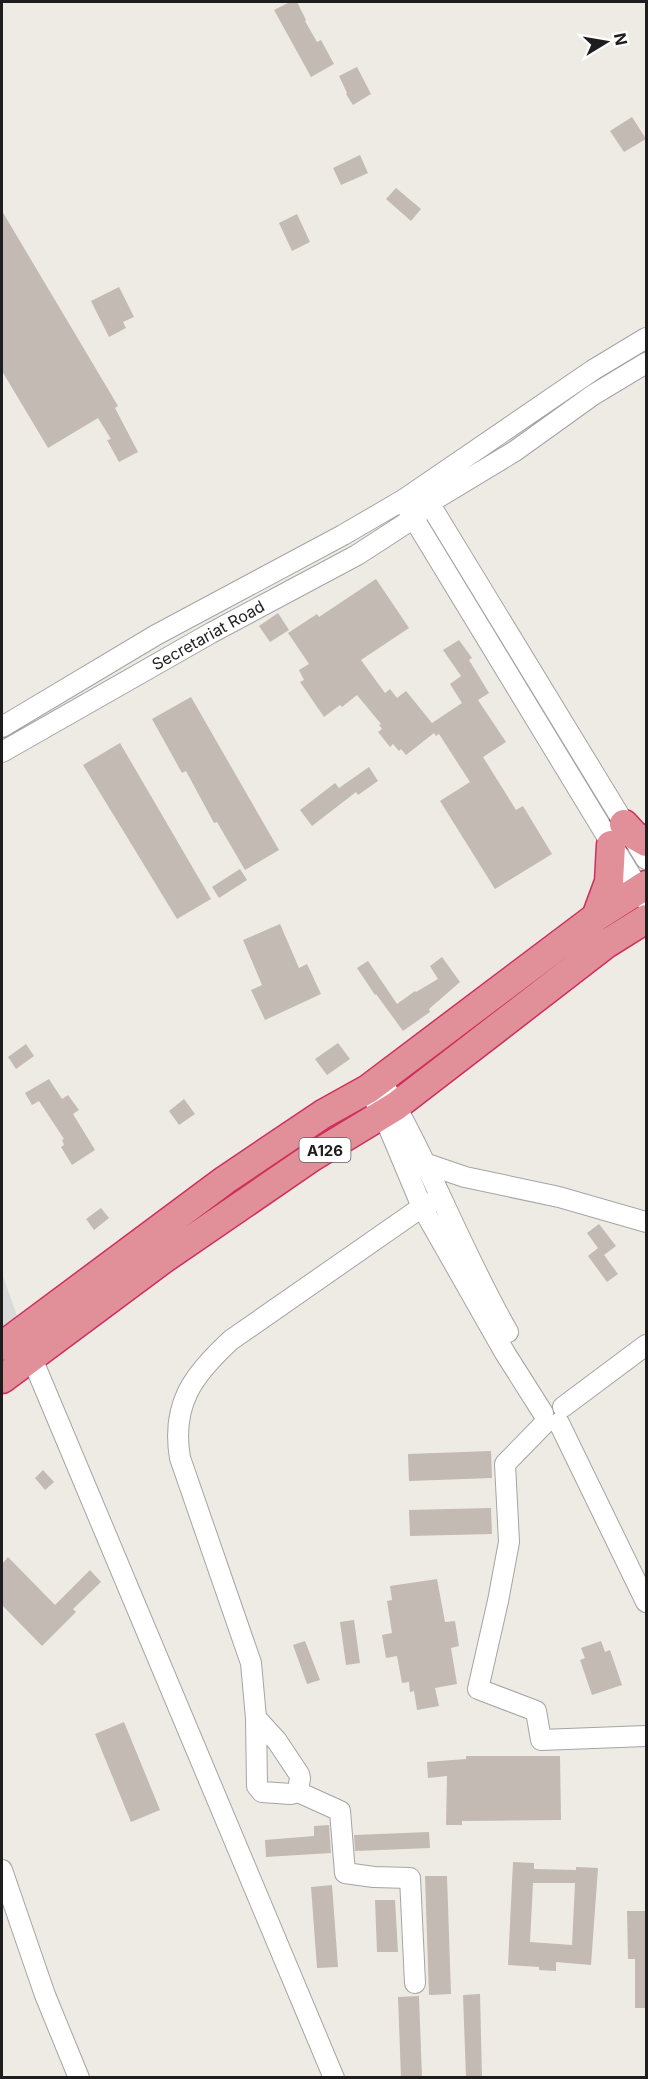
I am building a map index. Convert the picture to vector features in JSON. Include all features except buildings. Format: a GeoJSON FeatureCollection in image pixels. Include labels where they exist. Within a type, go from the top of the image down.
{"type":"FeatureCollection","features":[{"type":"Feature","properties":{"kind":"highway"},"geometry":{"type":"LineString","coordinates":[[597,916],[609,882],[617,834],[634,835],[646,842]]}},
{"type":"Feature","properties":{"kind":"highway","name":"A126"},"geometry":{"type":"LineString","coordinates":[[2,1346],[225,1180],[323,1114],[374,1084],[597,916],[644,892]]}},
{"type":"Feature","properties":{"kind":"highway","name":"A126"},"geometry":{"type":"LineString","coordinates":[[2,1379],[162,1260],[303,1163],[390,1110],[606,944],[646,919]]}},
{"type":"Feature","properties":{"kind":"street","name":"Secretariat Road"},"geometry":{"type":"LineString","coordinates":[[2,752],[211,633],[357,555],[414,518],[425,496],[593,369],[646,338]]}},
{"type":"Feature","properties":{"kind":"street","name":"Secretariat Road"},"geometry":{"type":"LineString","coordinates":[[2,726],[156,635],[403,501],[425,496],[515,451],[592,395],[646,363]]}},
{"type":"Feature","properties":{"kind":"street"},"geometry":{"type":"LineString","coordinates":[[425,496],[617,834],[644,892]]}},
{"type":"Feature","properties":{"kind":"street"},"geometry":{"type":"LineString","coordinates":[[403,501],[617,834],[646,859]]}},
{"type":"Feature","properties":{"kind":"street"},"geometry":{"type":"LineString","coordinates":[[374,1084],[424,1163],[505,1327],[637,1563],[646,1602]]}},
{"type":"Feature","properties":{"kind":"street"},"geometry":{"type":"LineString","coordinates":[[390,1110],[422,1208],[505,1353],[553,1414]]}},
{"type":"Feature","properties":{"kind":"street"},"geometry":{"type":"LineString","coordinates":[[424,1163],[465,1177],[559,1197],[646,1222]]}},
{"type":"Feature","properties":{"kind":"street"},"geometry":{"type":"LineString","coordinates":[[415,1983],[410,1878],[345,1873],[340,1811],[298,1792],[266,1793],[260,1791],[257,1786],[256,1718],[250,1663],[180,1458],[177,1440],[184,1403],[192,1383],[205,1364],[231,1340],[422,1208],[440,1198]]}},
{"type":"Feature","properties":{"kind":"street"},"geometry":{"type":"LineString","coordinates":[[646,1345],[553,1414],[506,1464],[510,1542],[478,1689],[536,1711],[541,1740],[646,1736]]}},
{"type":"Feature","properties":{"kind":"street"},"geometry":{"type":"LineString","coordinates":[[31,1356],[334,2078]]}},
{"type":"Feature","properties":{"kind":"street"},"geometry":{"type":"LineString","coordinates":[[256,1718],[277,1742],[299,1774],[298,1792]]}},
{"type":"Feature","properties":{"kind":"street"},"geometry":{"type":"LineString","coordinates":[[2,1870],[45,1995],[79,2078]]}},
{"type":"Feature","properties":{"kind":"shaded area"},"geometry":{"type":"Polygon","coordinates":[[[2,1273],[18,1319],[2,1330],[2,1273]]]}}]}
